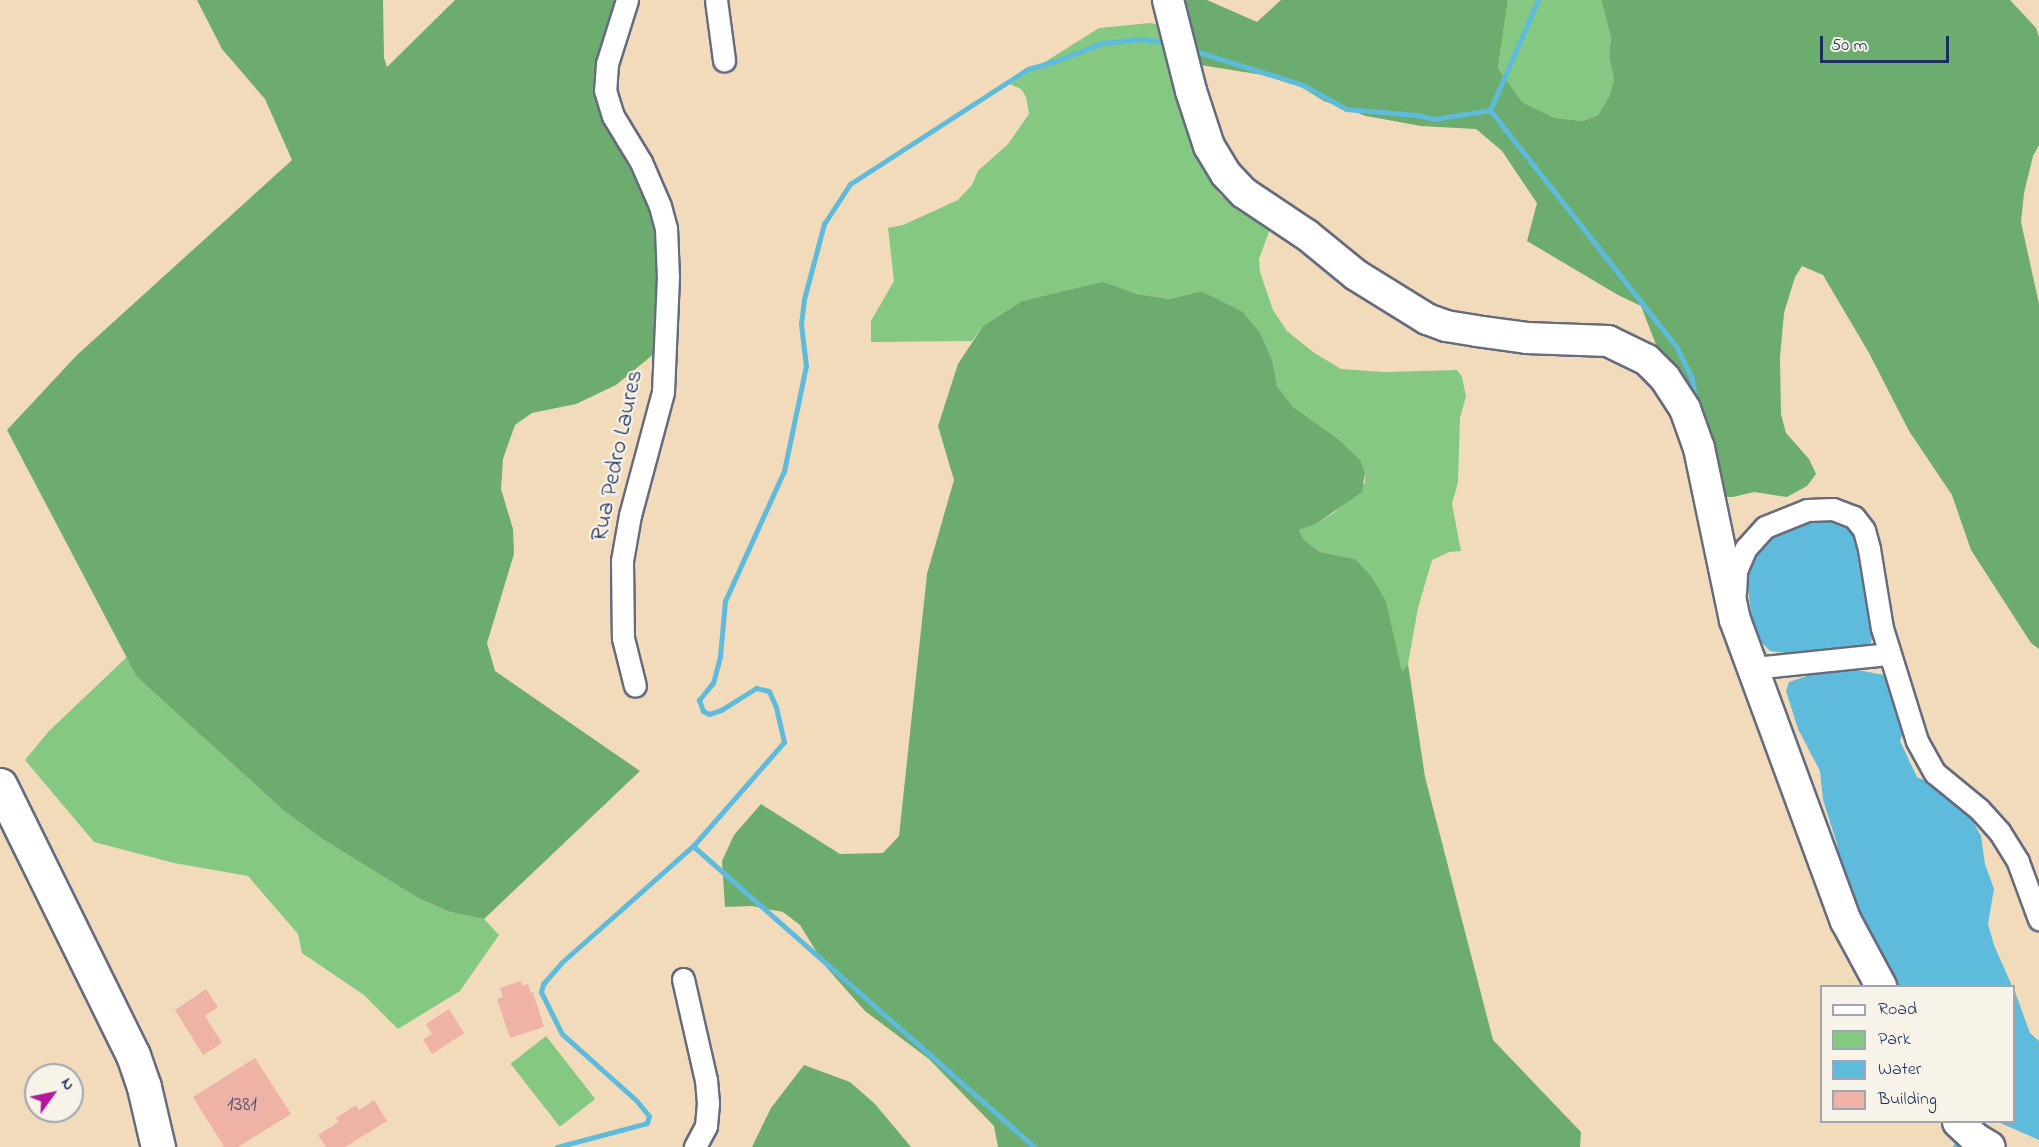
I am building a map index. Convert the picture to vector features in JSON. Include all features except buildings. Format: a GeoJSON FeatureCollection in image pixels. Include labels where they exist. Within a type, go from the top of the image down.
{"type":"FeatureCollection","features":[{"type":"Feature","properties":{"kind":"main road"},"geometry":{"type":"LineString","coordinates":[[0,785],[133,1055],[144,1087],[158,1147]]}},
{"type":"Feature","properties":{"kind":"street","name":"Rua Pedro Laures"},"geometry":{"type":"LineString","coordinates":[[627,0],[607,64],[605,90],[613,116],[641,162],[660,206],[666,228],[668,277],[663,392],[630,515],[622,561],[623,638],[635,686]]}},
{"type":"Feature","properties":{"kind":"street"},"geometry":{"type":"LineString","coordinates":[[716,0],[724,60]]}},
{"type":"Feature","properties":{"kind":"street"},"geometry":{"type":"LineString","coordinates":[[1168,0],[1209,146],[1226,174],[1244,193],[1307,235],[1356,275],[1426,319],[1476,332],[1527,338],[1608,341],[1647,360],[1665,378],[1685,409],[1699,448],[1735,620],[1846,921],[1880,985]]}},
{"type":"Feature","properties":{"kind":"street"},"geometry":{"type":"LineString","coordinates":[[1735,620],[1736,571],[1754,537],[1765,527],[1807,510],[1833,508],[1854,517],[1864,530],[1882,628],[1923,752],[1935,773],[1979,809],[1999,831],[2018,862],[2039,919]]}},
{"type":"Feature","properties":{"kind":"street"},"geometry":{"type":"LineString","coordinates":[[1753,668],[1889,654]]}},
{"type":"Feature","properties":{"kind":"street"},"geometry":{"type":"LineString","coordinates":[[683,979],[706,1080],[708,1103],[706,1126],[695,1147]]}},
{"type":"Feature","properties":{"kind":"street"},"geometry":{"type":"LineString","coordinates":[[1959,1123],[1990,1147]]}},
{"type":"Feature","properties":{"kind":"green space"},"geometry":{"type":"Polygon","coordinates":[[[197,0],[383,0],[384,58],[387,67],[455,0],[638,0],[615,68],[614,99],[658,178],[677,231],[678,312],[672,339],[616,385],[576,404],[532,413],[515,425],[503,459],[501,489],[513,529],[514,554],[487,643],[495,671],[640,771],[484,919],[450,912],[420,899],[323,839],[283,810],[137,677],[7,430],[77,355],[292,160],[265,99],[222,49],[197,0]]]}},
{"type":"Feature","properties":{"kind":"green space"},"geometry":{"type":"Polygon","coordinates":[[[1157,0],[1207,0],[1257,22],[1281,0],[1508,0],[1498,68],[1522,102],[1555,118],[1583,121],[1598,115],[1609,97],[1614,79],[1609,57],[1611,37],[1601,0],[2010,0],[2036,28],[2039,37],[2039,145],[2033,156],[2024,193],[2021,222],[2039,304],[2039,649],[2031,643],[1971,550],[1952,495],[1909,431],[1869,353],[1823,275],[1802,266],[1795,277],[1784,313],[1780,357],[1781,414],[1786,433],[1809,459],[1816,474],[1807,486],[1787,497],[1754,492],[1733,497],[1715,497],[1641,306],[1618,295],[1527,241],[1537,203],[1502,151],[1476,129],[1421,126],[1366,116],[1324,101],[1288,79],[1188,63],[1157,0]]]}},
{"type":"Feature","properties":{"kind":"green space"},"geometry":{"type":"Polygon","coordinates":[[[1508,0],[1601,0],[1611,37],[1609,57],[1614,79],[1609,97],[1598,115],[1583,121],[1555,118],[1522,102],[1498,68],[1508,0]]]}},
{"type":"Feature","properties":{"kind":"green space"},"geometry":{"type":"Polygon","coordinates":[[[1150,23],[1181,29],[1194,144],[1206,174],[1220,195],[1270,229],[1259,259],[1260,272],[1273,310],[1287,331],[1313,352],[1341,369],[1384,372],[1457,370],[1462,377],[1466,396],[1460,418],[1458,482],[1452,504],[1461,551],[1449,552],[1432,560],[1418,608],[1408,664],[1402,673],[1386,601],[1355,559],[1320,552],[1304,540],[1299,530],[1316,524],[1335,512],[1365,483],[1361,461],[1293,407],[1277,386],[1273,363],[1220,303],[1201,291],[1170,299],[1137,294],[1103,283],[1022,301],[983,326],[972,341],[871,342],[871,321],[894,281],[888,228],[903,225],[958,200],[972,185],[978,171],[1008,144],[1029,114],[1026,97],[1021,89],[1010,84],[1099,28],[1150,23]]]}},
{"type":"Feature","properties":{"kind":"green space"},"geometry":{"type":"Polygon","coordinates":[[[1103,282],[1137,294],[1170,299],[1201,291],[1243,312],[1260,333],[1273,363],[1277,386],[1293,407],[1339,440],[1361,461],[1365,473],[1362,492],[1316,524],[1299,530],[1304,540],[1320,552],[1355,559],[1371,576],[1386,601],[1402,672],[1408,664],[1425,777],[1493,1040],[1581,1132],[1580,1147],[998,1147],[994,1126],[929,1059],[865,1011],[826,967],[800,925],[783,912],[752,906],[725,907],[722,861],[734,835],[761,804],[840,854],[883,853],[899,836],[927,574],[954,480],[938,426],[958,364],[983,326],[1022,301],[1103,282]]]}},
{"type":"Feature","properties":{"kind":"green space"},"geometry":{"type":"Polygon","coordinates":[[[128,656],[137,677],[283,810],[420,899],[450,912],[484,919],[499,935],[460,991],[398,1029],[364,995],[302,953],[298,934],[248,876],[174,863],[94,842],[25,760],[49,731],[128,656]]]}},
{"type":"Feature","properties":{"kind":"green space"},"geometry":{"type":"Polygon","coordinates":[[[546,1036],[595,1099],[560,1127],[511,1064],[546,1036]]]}},
{"type":"Feature","properties":{"kind":"green space"},"geometry":{"type":"Polygon","coordinates":[[[804,1065],[850,1082],[875,1104],[911,1147],[752,1147],[771,1108],[804,1065]]]}},
{"type":"Feature","properties":{"kind":"water"},"geometry":{"type":"Polygon","coordinates":[[[1837,518],[1858,538],[1873,634],[1870,646],[1802,655],[1770,651],[1760,641],[1752,619],[1746,574],[1762,547],[1780,534],[1813,520],[1837,518]]]}},
{"type":"Feature","properties":{"kind":"water"},"geometry":{"type":"Polygon","coordinates":[[[1858,670],[1884,675],[1890,682],[1903,732],[1900,741],[1917,777],[1942,789],[1970,816],[1981,836],[1985,864],[1994,889],[1988,924],[1994,945],[2012,985],[1895,985],[1870,954],[1840,868],[1837,844],[1823,800],[1820,771],[1798,729],[1786,691],[1789,682],[1813,674],[1858,670]]]}},
{"type":"Feature","properties":{"kind":"water"},"geometry":{"type":"Polygon","coordinates":[[[2015,992],[2030,1033],[2039,1041],[2039,1140],[2000,1123],[2015,1123],[2015,992]]]}},
{"type":"Feature","properties":{"kind":"waterway"},"geometry":{"type":"LineString","coordinates":[[1490,110],[1538,0]]}},
{"type":"Feature","properties":{"kind":"waterway"},"geometry":{"type":"LineString","coordinates":[[557,1147],[647,1123],[649,1116],[637,1101],[562,1034],[541,992],[543,984],[561,963],[693,846],[784,742],[776,707],[769,691],[756,688],[721,710],[709,714],[703,711],[699,700],[713,683],[720,656],[725,601],[784,471],[806,366],[801,324],[804,299],[824,224],[850,184],[1028,69],[1102,43],[1140,39],[1163,42]]}},
{"type":"Feature","properties":{"kind":"waterway"},"geometry":{"type":"LineString","coordinates":[[1195,51],[1303,85],[1346,109],[1417,115],[1434,119],[1490,110]]}},
{"type":"Feature","properties":{"kind":"waterway"},"geometry":{"type":"LineString","coordinates":[[1490,110],[1677,348],[1692,379],[1696,403]]}},
{"type":"Feature","properties":{"kind":"waterway"},"geometry":{"type":"LineString","coordinates":[[693,846],[1035,1147]]}},
{"type":"Feature","properties":{"kind":"waterway"},"geometry":{"type":"LineString","coordinates":[[1955,1147],[1957,1143]]}}]}
